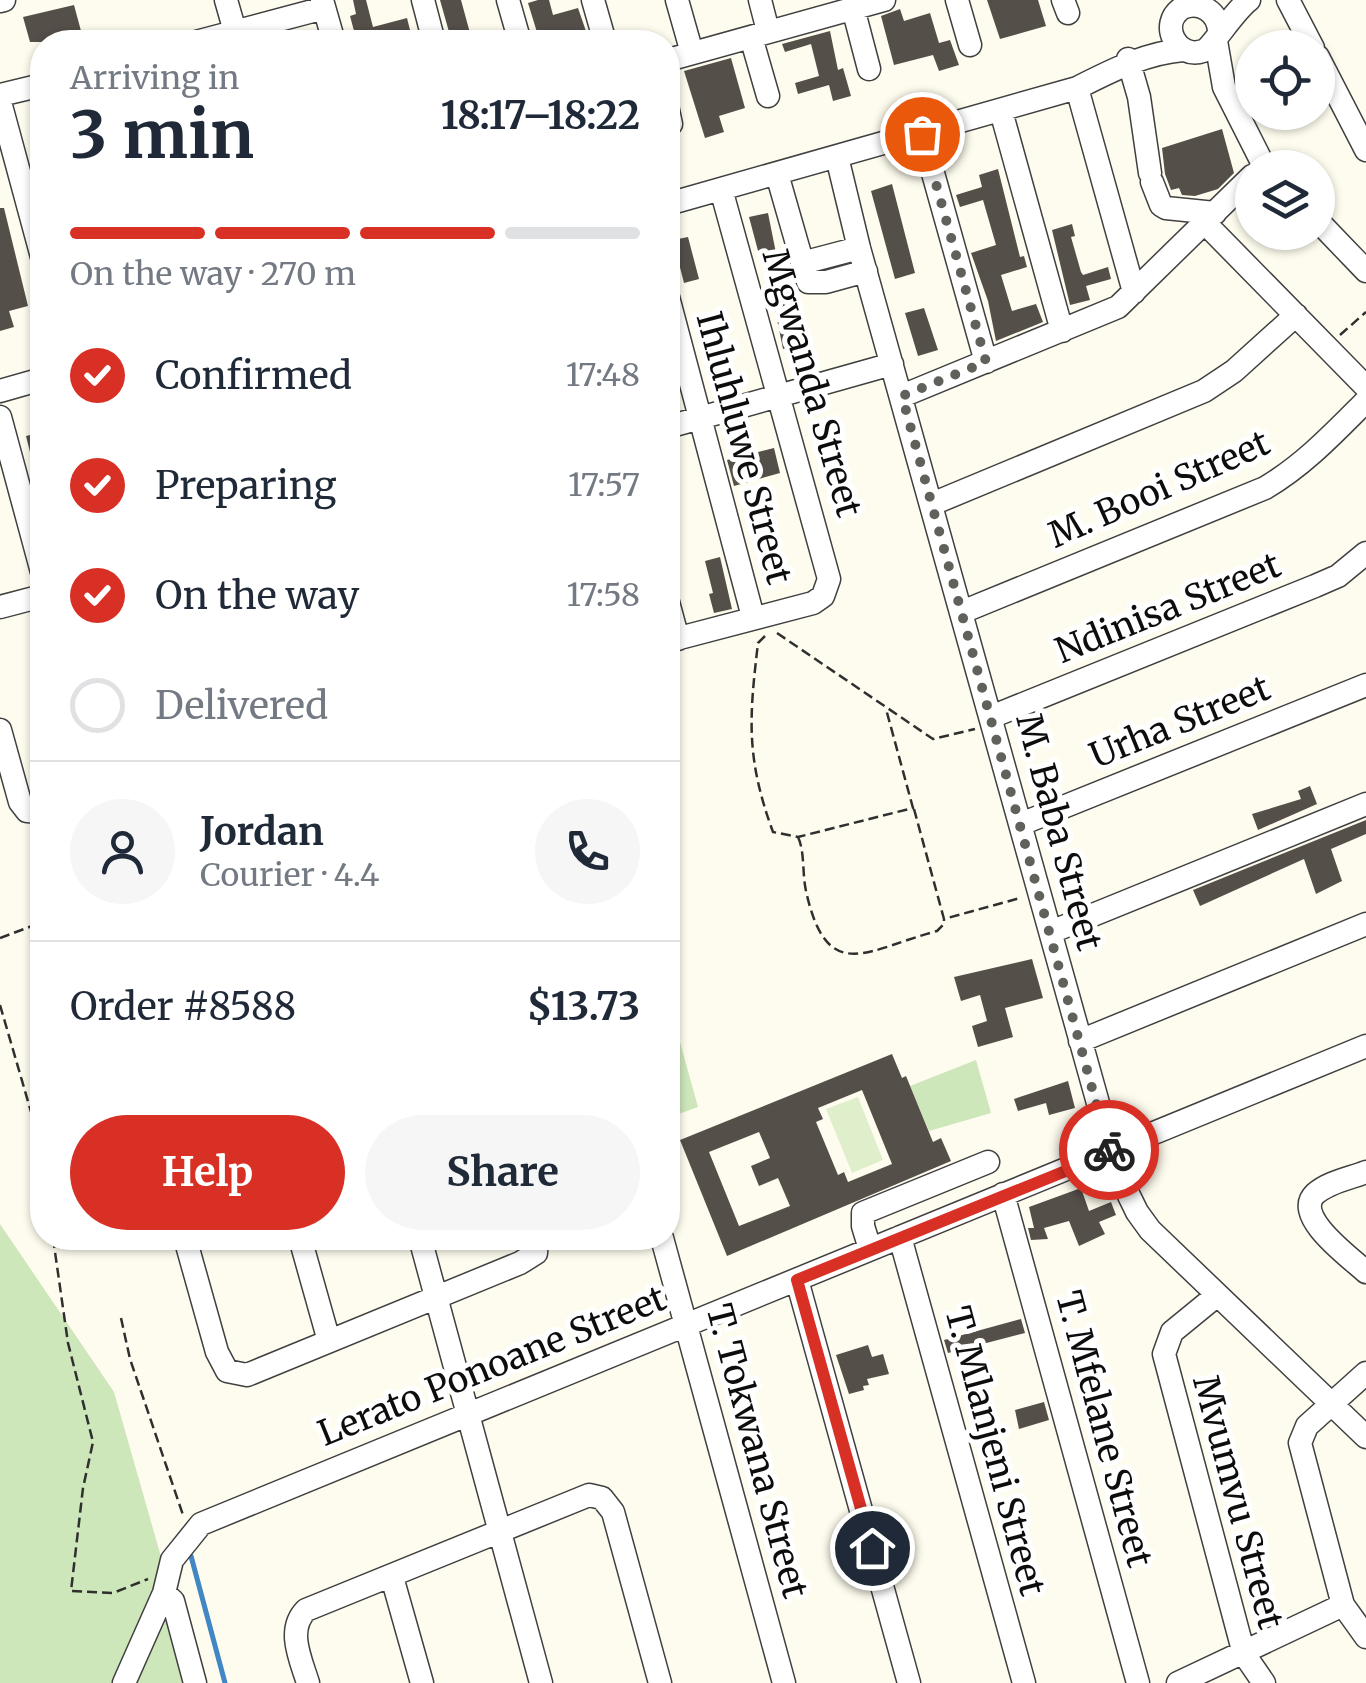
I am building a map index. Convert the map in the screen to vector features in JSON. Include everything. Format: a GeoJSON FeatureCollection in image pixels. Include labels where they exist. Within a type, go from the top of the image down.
{"type":"FeatureCollection","features":[{"type":"Feature","properties":{"kind":"street"},"geometry":{"type":"LineString","coordinates":[[226,0],[235,30]]}},
{"type":"Feature","properties":{"kind":"street"},"geometry":{"type":"LineString","coordinates":[[423,0],[431,30]]}},
{"type":"Feature","properties":{"kind":"street"},"geometry":{"type":"LineString","coordinates":[[508,0],[517,30]]}},
{"type":"Feature","properties":{"kind":"street"},"geometry":{"type":"LineString","coordinates":[[593,0],[601,30]]}},
{"type":"Feature","properties":{"kind":"street"},"geometry":{"type":"LineString","coordinates":[[677,0],[692,54]]}},
{"type":"Feature","properties":{"kind":"street"},"geometry":{"type":"LineString","coordinates":[[760,0],[768,96]]}},
{"type":"Feature","properties":{"kind":"street"},"geometry":{"type":"LineString","coordinates":[[680,57],[848,6],[884,0]]}},
{"type":"Feature","properties":{"kind":"street"},"geometry":{"type":"LineString","coordinates":[[957,0],[970,45]]}},
{"type":"Feature","properties":{"kind":"street"},"geometry":{"type":"LineString","coordinates":[[1127,63],[1180,9],[1236,0]]}},
{"type":"Feature","properties":{"kind":"street"},"geometry":{"type":"LineString","coordinates":[[680,201],[1078,88],[1127,63],[1167,51],[1207,50],[1248,0]]}},
{"type":"Feature","properties":{"kind":"street"},"geometry":{"type":"LineString","coordinates":[[1288,0],[1304,30]]}},
{"type":"Feature","properties":{"kind":"street"},"geometry":{"type":"LineString","coordinates":[[1199,3],[1216,15],[1224,87],[1252,150]]}},
{"type":"Feature","properties":{"kind":"street"},"geometry":{"type":"LineString","coordinates":[[255,30],[323,4],[331,30]]}},
{"type":"Feature","properties":{"kind":"street"},"geometry":{"type":"LineString","coordinates":[[848,6],[869,69]]}},
{"type":"Feature","properties":{"kind":"street"},"geometry":{"type":"LineString","coordinates":[[1171,15],[1172,38],[1224,87]]}},
{"type":"Feature","properties":{"kind":"street"},"geometry":{"type":"LineString","coordinates":[[1127,63],[1139,97],[1151,178],[1161,205],[1210,218],[1366,388]]}},
{"type":"Feature","properties":{"kind":"street"},"geometry":{"type":"LineString","coordinates":[[1078,88],[1134,292]]}},
{"type":"Feature","properties":{"kind":"street"},"geometry":{"type":"LineString","coordinates":[[30,89],[0,98],[30,212]]}},
{"type":"Feature","properties":{"kind":"street"},"geometry":{"type":"LineString","coordinates":[[1335,90],[1366,150]]}},
{"type":"Feature","properties":{"kind":"street"},"geometry":{"type":"LineString","coordinates":[[1001,111],[1062,331]]}},
{"type":"Feature","properties":{"kind":"street"},"geometry":{"type":"LineString","coordinates":[[922,134],[986,362]]}},
{"type":"Feature","properties":{"kind":"street","name":"M. Baba Street"},"geometry":{"type":"LineString","coordinates":[[836,157],[1110,1153],[1126,1191],[1150,1230],[1366,1437]]}},
{"type":"Feature","properties":{"kind":"street"},"geometry":{"type":"LineString","coordinates":[[777,174],[806,278],[814,284],[866,272]]}},
{"type":"Feature","properties":{"kind":"street","name":"Mgwanda Street"},"geometry":{"type":"LineString","coordinates":[[721,189],[827,565],[828,588],[823,596],[760,622]]}},
{"type":"Feature","properties":{"kind":"street"},"geometry":{"type":"LineString","coordinates":[[902,396],[1118,307],[1235,194]]}},
{"type":"Feature","properties":{"kind":"street"},"geometry":{"type":"LineString","coordinates":[[1335,239],[1366,271]]}},
{"type":"Feature","properties":{"kind":"street"},"geometry":{"type":"LineString","coordinates":[[802,263],[859,248]]}},
{"type":"Feature","properties":{"kind":"street"},"geometry":{"type":"LineString","coordinates":[[932,504],[1204,391],[1234,371],[1296,315]]}},
{"type":"Feature","properties":{"kind":"street","name":"Ihluhluwe Street"},"geometry":{"type":"LineString","coordinates":[[680,344],[760,622]]}},
{"type":"Feature","properties":{"kind":"street"},"geometry":{"type":"LineString","coordinates":[[680,423],[892,364]]}},
{"type":"Feature","properties":{"kind":"street"},"geometry":{"type":"LineString","coordinates":[[0,391],[30,382]]}},
{"type":"Feature","properties":{"kind":"street","name":"M. Booi Street"},"geometry":{"type":"LineString","coordinates":[[962,612],[1265,488],[1317,450],[1366,401]]}},
{"type":"Feature","properties":{"kind":"street"},"geometry":{"type":"LineString","coordinates":[[0,417],[30,528]]}},
{"type":"Feature","properties":{"kind":"street","name":"Ndinisa Street"},"geometry":{"type":"LineString","coordinates":[[992,721],[1338,576],[1366,553]]}},
{"type":"Feature","properties":{"kind":"street"},"geometry":{"type":"LineString","coordinates":[[0,606],[30,599]]}},
{"type":"Feature","properties":{"kind":"street"},"geometry":{"type":"LineString","coordinates":[[680,638],[760,622]]}},
{"type":"Feature","properties":{"kind":"street","name":"Urha Street"},"geometry":{"type":"LineString","coordinates":[[1021,824],[1366,685]]}},
{"type":"Feature","properties":{"kind":"street"},"geometry":{"type":"LineString","coordinates":[[0,730],[20,802],[30,811]]}},
{"type":"Feature","properties":{"kind":"street"},"geometry":{"type":"LineString","coordinates":[[1051,932],[1366,804]]}},
{"type":"Feature","properties":{"kind":"street"},"geometry":{"type":"LineString","coordinates":[[1080,1041],[1366,924]]}},
{"type":"Feature","properties":{"kind":"street","name":"Lerato Ponoane Street"},"geometry":{"type":"LineString","coordinates":[[201,1524],[1366,1046]]}},
{"type":"Feature","properties":{"kind":"street"},"geometry":{"type":"LineString","coordinates":[[870,1249],[862,1226],[863,1212],[988,1162]]}},
{"type":"Feature","properties":{"kind":"street"},"geometry":{"type":"LineString","coordinates":[[1366,1172],[1325,1188],[1310,1202],[1317,1226],[1366,1272]]}},
{"type":"Feature","properties":{"kind":"street","name":"T. Mfelane Street"},"geometry":{"type":"LineString","coordinates":[[1003,1194],[1138,1683]]}},
{"type":"Feature","properties":{"kind":"street","name":"T. Mlanjeni Street"},"geometry":{"type":"LineString","coordinates":[[900,1237],[1024,1683]]}},
{"type":"Feature","properties":{"kind":"street"},"geometry":{"type":"LineString","coordinates":[[188,1250],[216,1352],[227,1371],[247,1375],[530,1258],[536,1250]]}},
{"type":"Feature","properties":{"kind":"street"},"geometry":{"type":"LineString","coordinates":[[303,1250],[329,1340]]}},
{"type":"Feature","properties":{"kind":"street"},"geometry":{"type":"LineString","coordinates":[[423,1250],[541,1683]]}},
{"type":"Feature","properties":{"kind":"street","name":"T. Tokwana Street"},"geometry":{"type":"LineString","coordinates":[[665,1250],[784,1683]]}},
{"type":"Feature","properties":{"kind":"street"},"geometry":{"type":"LineString","coordinates":[[797,1280],[910,1683]]}},
{"type":"Feature","properties":{"kind":"street","name":"Mvumvu Street"},"geometry":{"type":"LineString","coordinates":[[1216,1296],[1172,1332],[1164,1354],[1244,1654],[1264,1683]]}},
{"type":"Feature","properties":{"kind":"street"},"geometry":{"type":"LineString","coordinates":[[1366,1374],[1307,1426],[1300,1443],[1343,1606],[1366,1637]]}},
{"type":"Feature","properties":{"kind":"street"},"geometry":{"type":"LineString","coordinates":[[308,1683],[296,1642],[299,1617],[320,1604],[588,1495],[602,1498],[613,1512],[660,1683]]}},
{"type":"Feature","properties":{"kind":"street"},"geometry":{"type":"LineString","coordinates":[[124,1683],[180,1547],[201,1524]]}},
{"type":"Feature","properties":{"kind":"street"},"geometry":{"type":"LineString","coordinates":[[392,1577],[422,1683]]}},
{"type":"Feature","properties":{"kind":"street"},"geometry":{"type":"LineString","coordinates":[[166,1583],[195,1683]]}},
{"type":"Feature","properties":{"kind":"street"},"geometry":{"type":"LineString","coordinates":[[1178,1683],[1343,1606]]}},
{"type":"Feature","properties":{"kind":"path"},"geometry":{"type":"LineString","coordinates":[[1328,347],[1366,312]]}},
{"type":"Feature","properties":{"kind":"path"},"geometry":{"type":"LineString","coordinates":[[913,808],[798,836],[774,832],[752,758],[751,702],[760,622],[933,738],[992,721]]}},
{"type":"Feature","properties":{"kind":"path"},"geometry":{"type":"LineString","coordinates":[[798,836],[803,847],[800,861],[806,893],[817,932],[834,950],[854,957],[937,932],[944,924],[886,709]]}},
{"type":"Feature","properties":{"kind":"path"},"geometry":{"type":"LineString","coordinates":[[944,919],[1024,896],[1042,898]]}},
{"type":"Feature","properties":{"kind":"path"},"geometry":{"type":"LineString","coordinates":[[0,938],[30,927]]}},
{"type":"Feature","properties":{"kind":"path"},"geometry":{"type":"LineString","coordinates":[[0,1005],[30,1108]]}},
{"type":"Feature","properties":{"kind":"path"},"geometry":{"type":"LineString","coordinates":[[55,1250],[68,1342],[93,1442],[83,1488],[71,1591],[112,1593],[166,1583]]}},
{"type":"Feature","properties":{"kind":"path"},"geometry":{"type":"LineString","coordinates":[[121,1318],[130,1359],[181,1510],[185,1520],[201,1524]]}},
{"type":"Feature","properties":{"kind":"green space"},"geometry":{"type":"Polygon","coordinates":[[[680,1042],[698,1107],[680,1114],[680,1042]]]}},
{"type":"Feature","properties":{"kind":"green space"},"geometry":{"type":"Polygon","coordinates":[[[976,1060],[991,1113],[929,1131],[910,1086],[976,1060]]]}},
{"type":"Feature","properties":{"kind":"green space"},"geometry":{"type":"Polygon","coordinates":[[[858,1097],[883,1160],[852,1173],[826,1109],[858,1097]]]}},
{"type":"Feature","properties":{"kind":"green space"},"geometry":{"type":"Polygon","coordinates":[[[0,1224],[114,1392],[197,1683],[0,1683],[0,1224]]]}},
{"type":"Feature","properties":{"kind":"building"},"geometry":{"type":"Polygon","coordinates":[[[353,0],[366,0],[373,27],[407,18],[410,30],[354,30],[350,16],[356,14],[353,0]]]}},
{"type":"Feature","properties":{"kind":"building"},"geometry":{"type":"Polygon","coordinates":[[[440,0],[461,0],[469,30],[448,30],[440,0]]]}},
{"type":"Feature","properties":{"kind":"building"},"geometry":{"type":"Polygon","coordinates":[[[549,0],[553,15],[578,8],[586,30],[536,30],[528,3],[549,0]]]}},
{"type":"Feature","properties":{"kind":"building"},"geometry":{"type":"Polygon","coordinates":[[[987,0],[1038,0],[1046,26],[1000,39],[987,0]]]}},
{"type":"Feature","properties":{"kind":"building"},"geometry":{"type":"Polygon","coordinates":[[[74,5],[81,30],[30,30],[30,42],[23,17],[74,5]]]}},
{"type":"Feature","properties":{"kind":"building"},"geometry":{"type":"Polygon","coordinates":[[[900,9],[904,21],[930,13],[939,43],[950,40],[959,65],[939,71],[933,55],[894,65],[881,16],[900,9]]]}},
{"type":"Feature","properties":{"kind":"building"},"geometry":{"type":"Polygon","coordinates":[[[830,31],[838,70],[843,68],[851,96],[833,101],[829,85],[798,94],[795,83],[819,76],[811,44],[785,52],[782,44],[830,31]]]}},
{"type":"Feature","properties":{"kind":"building"},"geometry":{"type":"Polygon","coordinates":[[[731,58],[745,108],[719,116],[724,132],[705,138],[684,71],[731,58]]]}},
{"type":"Feature","properties":{"kind":"building"},"geometry":{"type":"Polygon","coordinates":[[[1222,129],[1234,173],[1218,189],[1195,196],[1182,195],[1179,188],[1171,190],[1162,148],[1222,129]]]}},
{"type":"Feature","properties":{"kind":"building"},"geometry":{"type":"Polygon","coordinates":[[[998,169],[1020,257],[1024,256],[1027,267],[1001,275],[1012,311],[1036,304],[1043,322],[996,341],[988,301],[971,253],[996,245],[983,200],[960,207],[956,195],[982,187],[979,175],[998,169]]]}},
{"type":"Feature","properties":{"kind":"building"},"geometry":{"type":"Polygon","coordinates":[[[892,184],[915,273],[895,279],[871,191],[892,184]]]}},
{"type":"Feature","properties":{"kind":"building"},"geometry":{"type":"Polygon","coordinates":[[[0,208],[4,208],[28,306],[9,311],[14,327],[0,331],[0,208]]]}},
{"type":"Feature","properties":{"kind":"building"},"geometry":{"type":"Polygon","coordinates":[[[768,213],[777,258],[761,262],[749,217],[768,213]]]}},
{"type":"Feature","properties":{"kind":"building"},"geometry":{"type":"Polygon","coordinates":[[[1072,224],[1075,236],[1071,237],[1083,275],[1108,267],[1111,279],[1086,286],[1090,300],[1070,305],[1052,230],[1072,224]]]}},
{"type":"Feature","properties":{"kind":"building"},"geometry":{"type":"Polygon","coordinates":[[[688,237],[699,279],[684,283],[680,239],[688,237]]]}},
{"type":"Feature","properties":{"kind":"building"},"geometry":{"type":"Polygon","coordinates":[[[787,286],[802,345],[783,349],[771,290],[787,286]]]}},
{"type":"Feature","properties":{"kind":"building"},"geometry":{"type":"Polygon","coordinates":[[[924,308],[938,350],[918,356],[905,313],[924,308]]]}},
{"type":"Feature","properties":{"kind":"building"},"geometry":{"type":"Polygon","coordinates":[[[712,320],[720,350],[703,355],[695,324],[712,320]]]}},
{"type":"Feature","properties":{"kind":"building"},"geometry":{"type":"Polygon","coordinates":[[[774,448],[780,473],[734,486],[727,460],[774,448]]]}},
{"type":"Feature","properties":{"kind":"building"},"geometry":{"type":"Polygon","coordinates":[[[720,557],[732,609],[714,613],[705,561],[720,557]]]}},
{"type":"Feature","properties":{"kind":"building"},"geometry":{"type":"Polygon","coordinates":[[[1310,786],[1317,804],[1258,830],[1252,814],[1301,799],[1298,791],[1310,786]]]}},
{"type":"Feature","properties":{"kind":"building"},"geometry":{"type":"Polygon","coordinates":[[[1366,820],[1366,834],[1331,849],[1342,881],[1316,894],[1304,859],[1200,906],[1193,890],[1366,820]]]}},
{"type":"Feature","properties":{"kind":"building"},"geometry":{"type":"Polygon","coordinates":[[[1032,959],[1043,998],[1005,1008],[1013,1037],[978,1047],[972,1026],[987,1021],[980,995],[961,1001],[954,977],[1032,959]]]}},
{"type":"Feature","properties":{"kind":"building"},"geometry":{"type":"Polygon","coordinates":[[[892,1054],[902,1078],[906,1076],[933,1142],[941,1138],[951,1161],[727,1256],[680,1140],[892,1054]],[[862,1090],[818,1108],[823,1119],[816,1122],[838,1175],[844,1172],[848,1182],[892,1164],[862,1090]],[[759,1132],[709,1152],[739,1226],[790,1206],[778,1178],[759,1186],[751,1166],[770,1158],[759,1132]]]}},
{"type":"Feature","properties":{"kind":"building"},"geometry":{"type":"Polygon","coordinates":[[[1068,1081],[1075,1108],[1049,1115],[1046,1103],[1018,1111],[1014,1099],[1068,1081]]]}},
{"type":"Feature","properties":{"kind":"building"},"geometry":{"type":"Polygon","coordinates":[[[1081,1188],[1089,1211],[1111,1202],[1116,1215],[1099,1222],[1105,1234],[1079,1246],[1069,1221],[1044,1228],[1048,1239],[1031,1240],[1028,1228],[1034,1228],[1029,1207],[1081,1188]]]}},
{"type":"Feature","properties":{"kind":"building"},"geometry":{"type":"Polygon","coordinates":[[[1021,1319],[1025,1333],[948,1353],[944,1340],[1021,1319]]]}},
{"type":"Feature","properties":{"kind":"building"},"geometry":{"type":"Polygon","coordinates":[[[868,1345],[872,1357],[883,1354],[889,1374],[867,1379],[869,1385],[863,1386],[864,1390],[849,1394],[836,1355],[868,1345]]]}},
{"type":"Feature","properties":{"kind":"building"},"geometry":{"type":"Polygon","coordinates":[[[1044,1402],[1049,1420],[1019,1429],[1015,1410],[1044,1402]]]}},
{"type":"Feature","properties":{"kind":"waterway"},"geometry":{"type":"LineString","coordinates":[[191,1556],[225,1683]]}},
{"type":"Feature","properties":{"kind":"way so far"},"geometry":{"type":"LineString","coordinates":[[922,134],[986,362],[902,396],[1109,1150]]}},
{"type":"Feature","properties":{"kind":"route"},"geometry":{"type":"LineString","coordinates":[[872,1548],[797,1280],[1110,1153],[1109,1150]]}}]}
